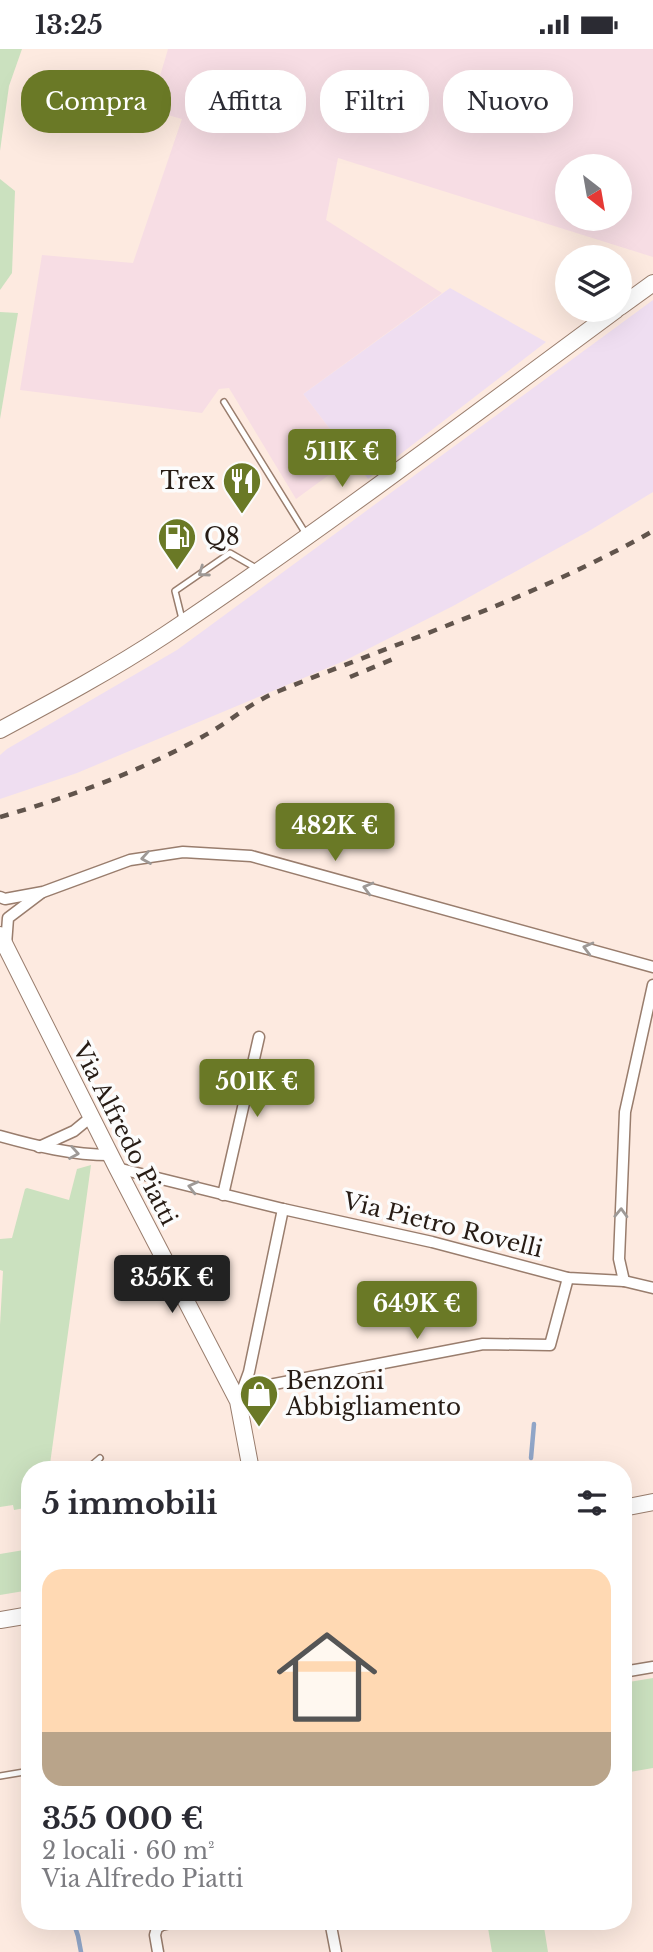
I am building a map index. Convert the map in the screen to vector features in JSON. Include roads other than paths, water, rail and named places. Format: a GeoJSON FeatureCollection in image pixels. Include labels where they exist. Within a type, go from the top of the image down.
{"type":"FeatureCollection","features":[{"type":"Feature","properties":{"kind":"street"},"geometry":{"type":"LineString","coordinates":[[632,298],[653,283]]}},
{"type":"Feature","properties":{"kind":"street"},"geometry":{"type":"LineString","coordinates":[[0,730],[80,686],[183,622],[308,536],[599,322]]}},
{"type":"Feature","properties":{"kind":"street"},"geometry":{"type":"LineString","coordinates":[[0,897],[5,899],[43,891],[130,860],[183,852],[251,856],[653,967]]}},
{"type":"Feature","properties":{"kind":"street"},"geometry":{"type":"LineString","coordinates":[[3,940],[8,918],[43,891]]}},
{"type":"Feature","properties":{"kind":"street","name":"Via Alfredo Piatti"},"geometry":{"type":"LineString","coordinates":[[3,940],[113,1162],[240,1396],[250,1461]]}},
{"type":"Feature","properties":{"kind":"street"},"geometry":{"type":"LineString","coordinates":[[624,1281],[619,1259],[625,1112],[653,985]]}},
{"type":"Feature","properties":{"kind":"street"},"geometry":{"type":"LineString","coordinates":[[223,1195],[259,1037]]}},
{"type":"Feature","properties":{"kind":"street"},"geometry":{"type":"LineString","coordinates":[[39,1147],[74,1131],[91,1117]]}},
{"type":"Feature","properties":{"kind":"street","name":"Via Pietro Rovelli"},"geometry":{"type":"LineString","coordinates":[[0,1136],[39,1147],[88,1155],[223,1195],[432,1242],[568,1278],[624,1281],[653,1288]]}},
{"type":"Feature","properties":{"kind":"street"},"geometry":{"type":"LineString","coordinates":[[283,1209],[240,1396],[483,1344],[550,1345],[568,1278]]}},
{"type":"Feature","properties":{"kind":"street"},"geometry":{"type":"LineString","coordinates":[[632,1506],[653,1502]]}},
{"type":"Feature","properties":{"kind":"street"},"geometry":{"type":"LineString","coordinates":[[0,1620],[21,1616]]}},
{"type":"Feature","properties":{"kind":"street"},"geometry":{"type":"LineString","coordinates":[[632,1670],[653,1667]]}},
{"type":"Feature","properties":{"kind":"street"},"geometry":{"type":"LineString","coordinates":[[156,1930],[158,1952]]}},
{"type":"Feature","properties":{"kind":"street"},"geometry":{"type":"LineString","coordinates":[[331,1930],[335,1952]]}},
{"type":"Feature","properties":{"kind":"lane"},"geometry":{"type":"LineString","coordinates":[[224,402],[308,536]]}},
{"type":"Feature","properties":{"kind":"lane"},"geometry":{"type":"LineString","coordinates":[[183,622],[175,591],[186,583],[230,553],[259,569]]}},
{"type":"Feature","properties":{"kind":"lane"},"geometry":{"type":"LineString","coordinates":[[96,1461],[100,1458]]}},
{"type":"Feature","properties":{"kind":"lane"},"geometry":{"type":"LineString","coordinates":[[0,1776],[21,1772]]}},
{"type":"Feature","properties":{"kind":"waterway"},"geometry":{"type":"LineString","coordinates":[[531,1458],[534,1424]]}},
{"type":"Feature","properties":{"kind":"waterway"},"geometry":{"type":"LineString","coordinates":[[76,1930],[81,1952]]}},
{"type":"Feature","properties":{"kind":"railway"},"geometry":{"type":"LineString","coordinates":[[0,817],[129,772],[202,737],[269,696],[516,598],[653,531]]}},
{"type":"Feature","properties":{"kind":"railway"},"geometry":{"type":"LineString","coordinates":[[350,677],[398,657]]}},
{"type":"Feature","properties":{"kind":"place","name":"Trex"},"geometry":{"type":"Point","coordinates":[242,515]}},
{"type":"Feature","properties":{"kind":"place","name":"Q8"},"geometry":{"type":"Point","coordinates":[177,571]}},
{"type":"Feature","properties":{"kind":"place","name":"Benzoni Abbigliamento"},"geometry":{"type":"Point","coordinates":[259,1428]}}]}
